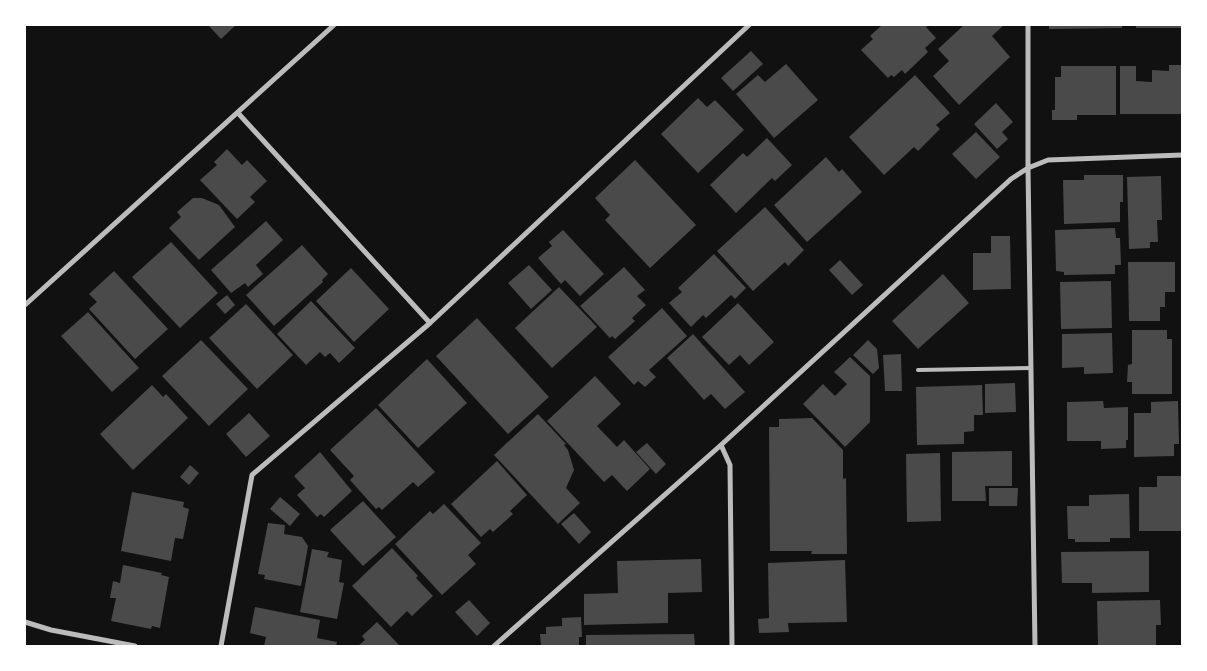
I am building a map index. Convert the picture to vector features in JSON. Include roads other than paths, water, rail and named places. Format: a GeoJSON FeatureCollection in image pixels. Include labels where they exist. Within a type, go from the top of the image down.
{"type":"FeatureCollection","features":[{"type":"Feature","properties":{"kind":"street"},"geometry":{"type":"LineString","coordinates":[[25,305],[334,25]]}},
{"type":"Feature","properties":{"kind":"street"},"geometry":{"type":"LineString","coordinates":[[222,646],[252,475],[430,322],[749,25]]}},
{"type":"Feature","properties":{"kind":"street"},"geometry":{"type":"LineString","coordinates":[[1028,25],[1028,168],[1036,646]]}},
{"type":"Feature","properties":{"kind":"street"},"geometry":{"type":"LineString","coordinates":[[238,112],[430,322]]}},
{"type":"Feature","properties":{"kind":"street"},"geometry":{"type":"LineString","coordinates":[[494,646],[721,445],[1011,179],[1028,168],[1048,160],[1182,155]]}},
{"type":"Feature","properties":{"kind":"street"},"geometry":{"type":"LineString","coordinates":[[721,445],[730,465],[732,646]]}},
{"type":"Feature","properties":{"kind":"street"},"geometry":{"type":"LineString","coordinates":[[25,622],[52,630],[135,646]]}},
{"type":"Feature","properties":{"kind":"lane"},"geometry":{"type":"LineString","coordinates":[[918,370],[1031,368]]}}]}
